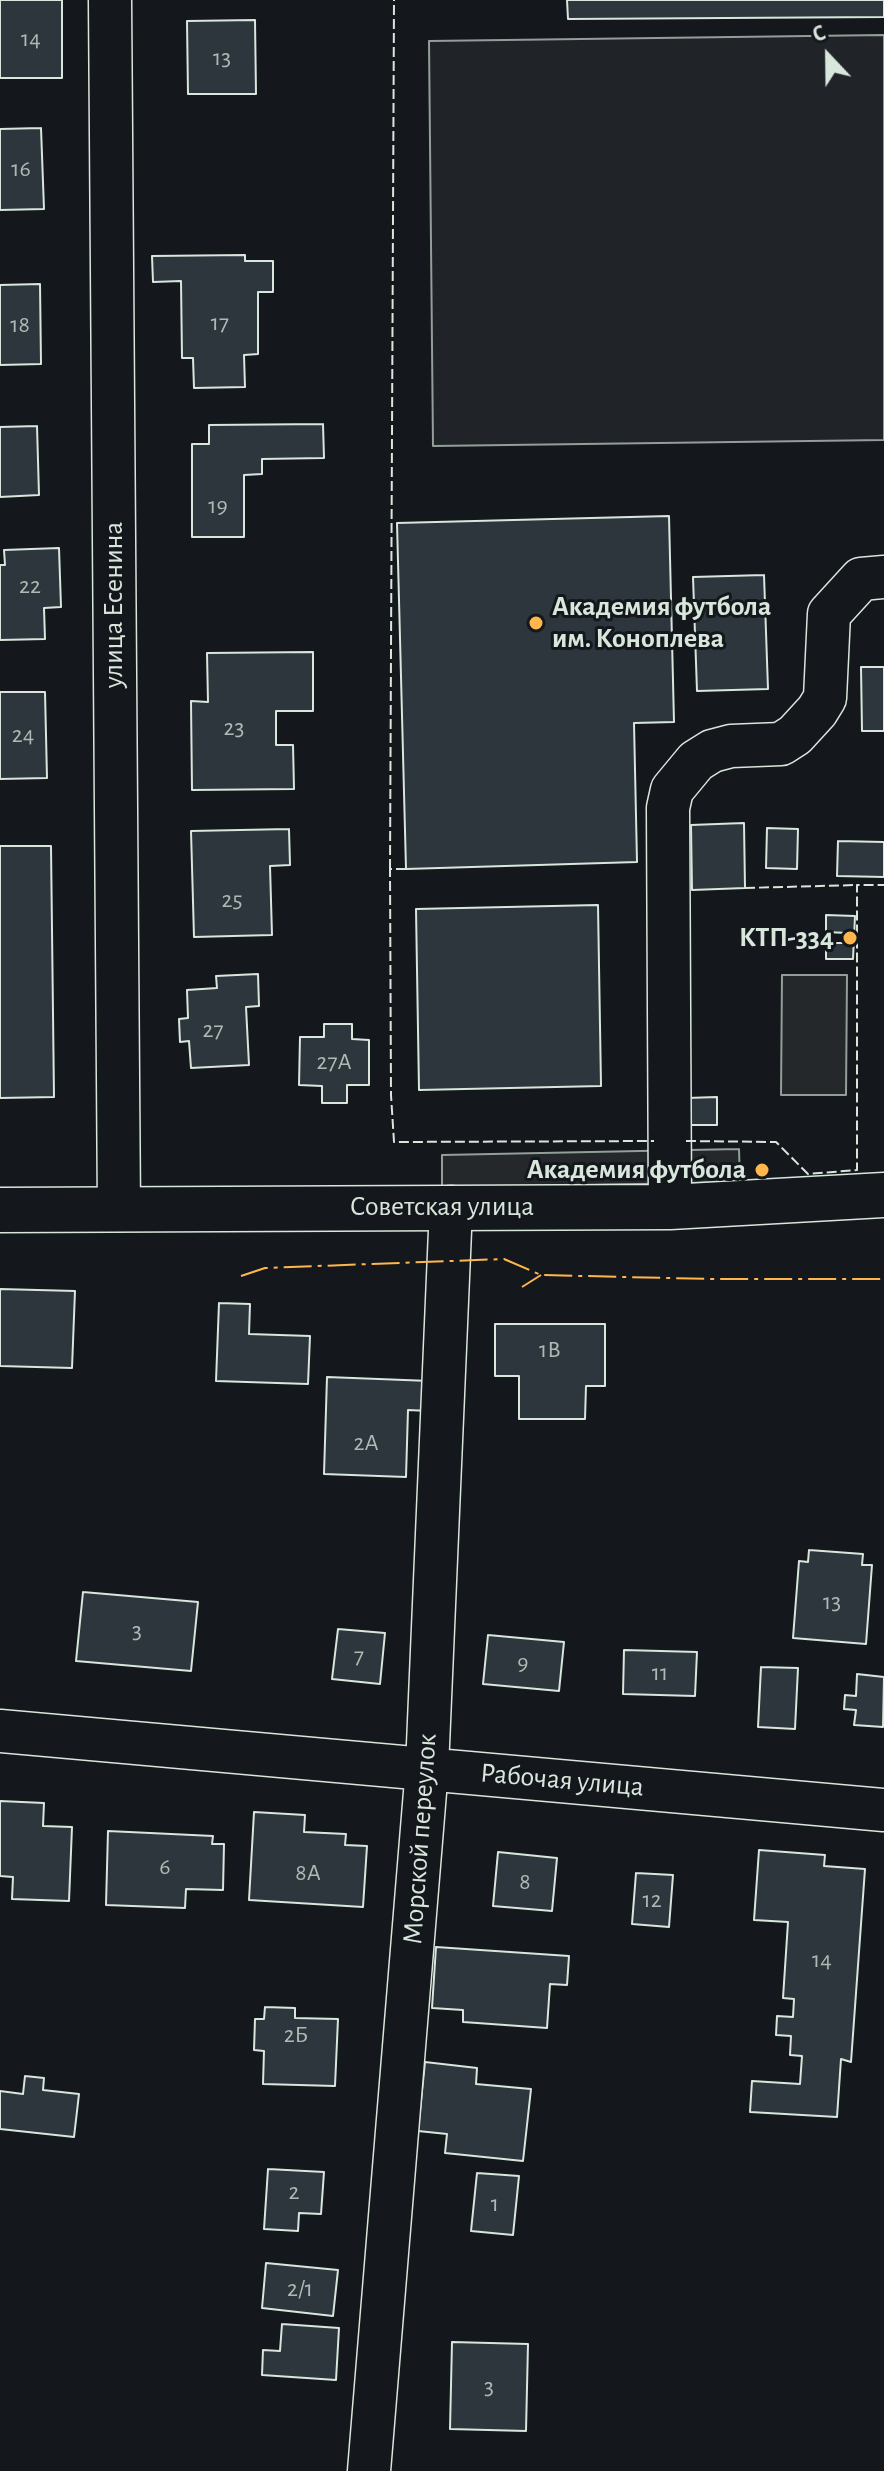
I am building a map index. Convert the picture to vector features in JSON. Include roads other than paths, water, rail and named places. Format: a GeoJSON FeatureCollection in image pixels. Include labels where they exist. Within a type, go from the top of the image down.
{"type":"FeatureCollection","features":[{"type":"Feature","properties":{"kind":"main road","name":"Советская улица"},"geometry":{"type":"LineString","coordinates":[[0,1210],[670,1207],[884,1195]]}},
{"type":"Feature","properties":{"kind":"street","name":"улица Есенина"},"geometry":{"type":"LineString","coordinates":[[110,0],[119,1210]]}},
{"type":"Feature","properties":{"kind":"street"},"geometry":{"type":"LineString","coordinates":[[670,1207],[668,808],[672,790],[696,761],[712,751],[731,746],[781,744],[795,735],[825,698],[829,614],[861,579],[884,577]]}},
{"type":"Feature","properties":{"kind":"street","name":"Морской переулок"},"geometry":{"type":"LineString","coordinates":[[369,2471],[427,1768],[451,1207]]}},
{"type":"Feature","properties":{"kind":"street","name":"Рабочая улица"},"geometry":{"type":"LineString","coordinates":[[0,1731],[884,1810]]}},
{"type":"Feature","properties":{"kind":"place","name":"Академия футбола им. Коноплева"},"geometry":{"type":"Point","coordinates":[536,623]}},
{"type":"Feature","properties":{"kind":"place","name":"КТП-334"},"geometry":{"type":"Point","coordinates":[850,938]}},
{"type":"Feature","properties":{"kind":"place","name":"Академия футбола"},"geometry":{"type":"Point","coordinates":[762,1170]}}]}
